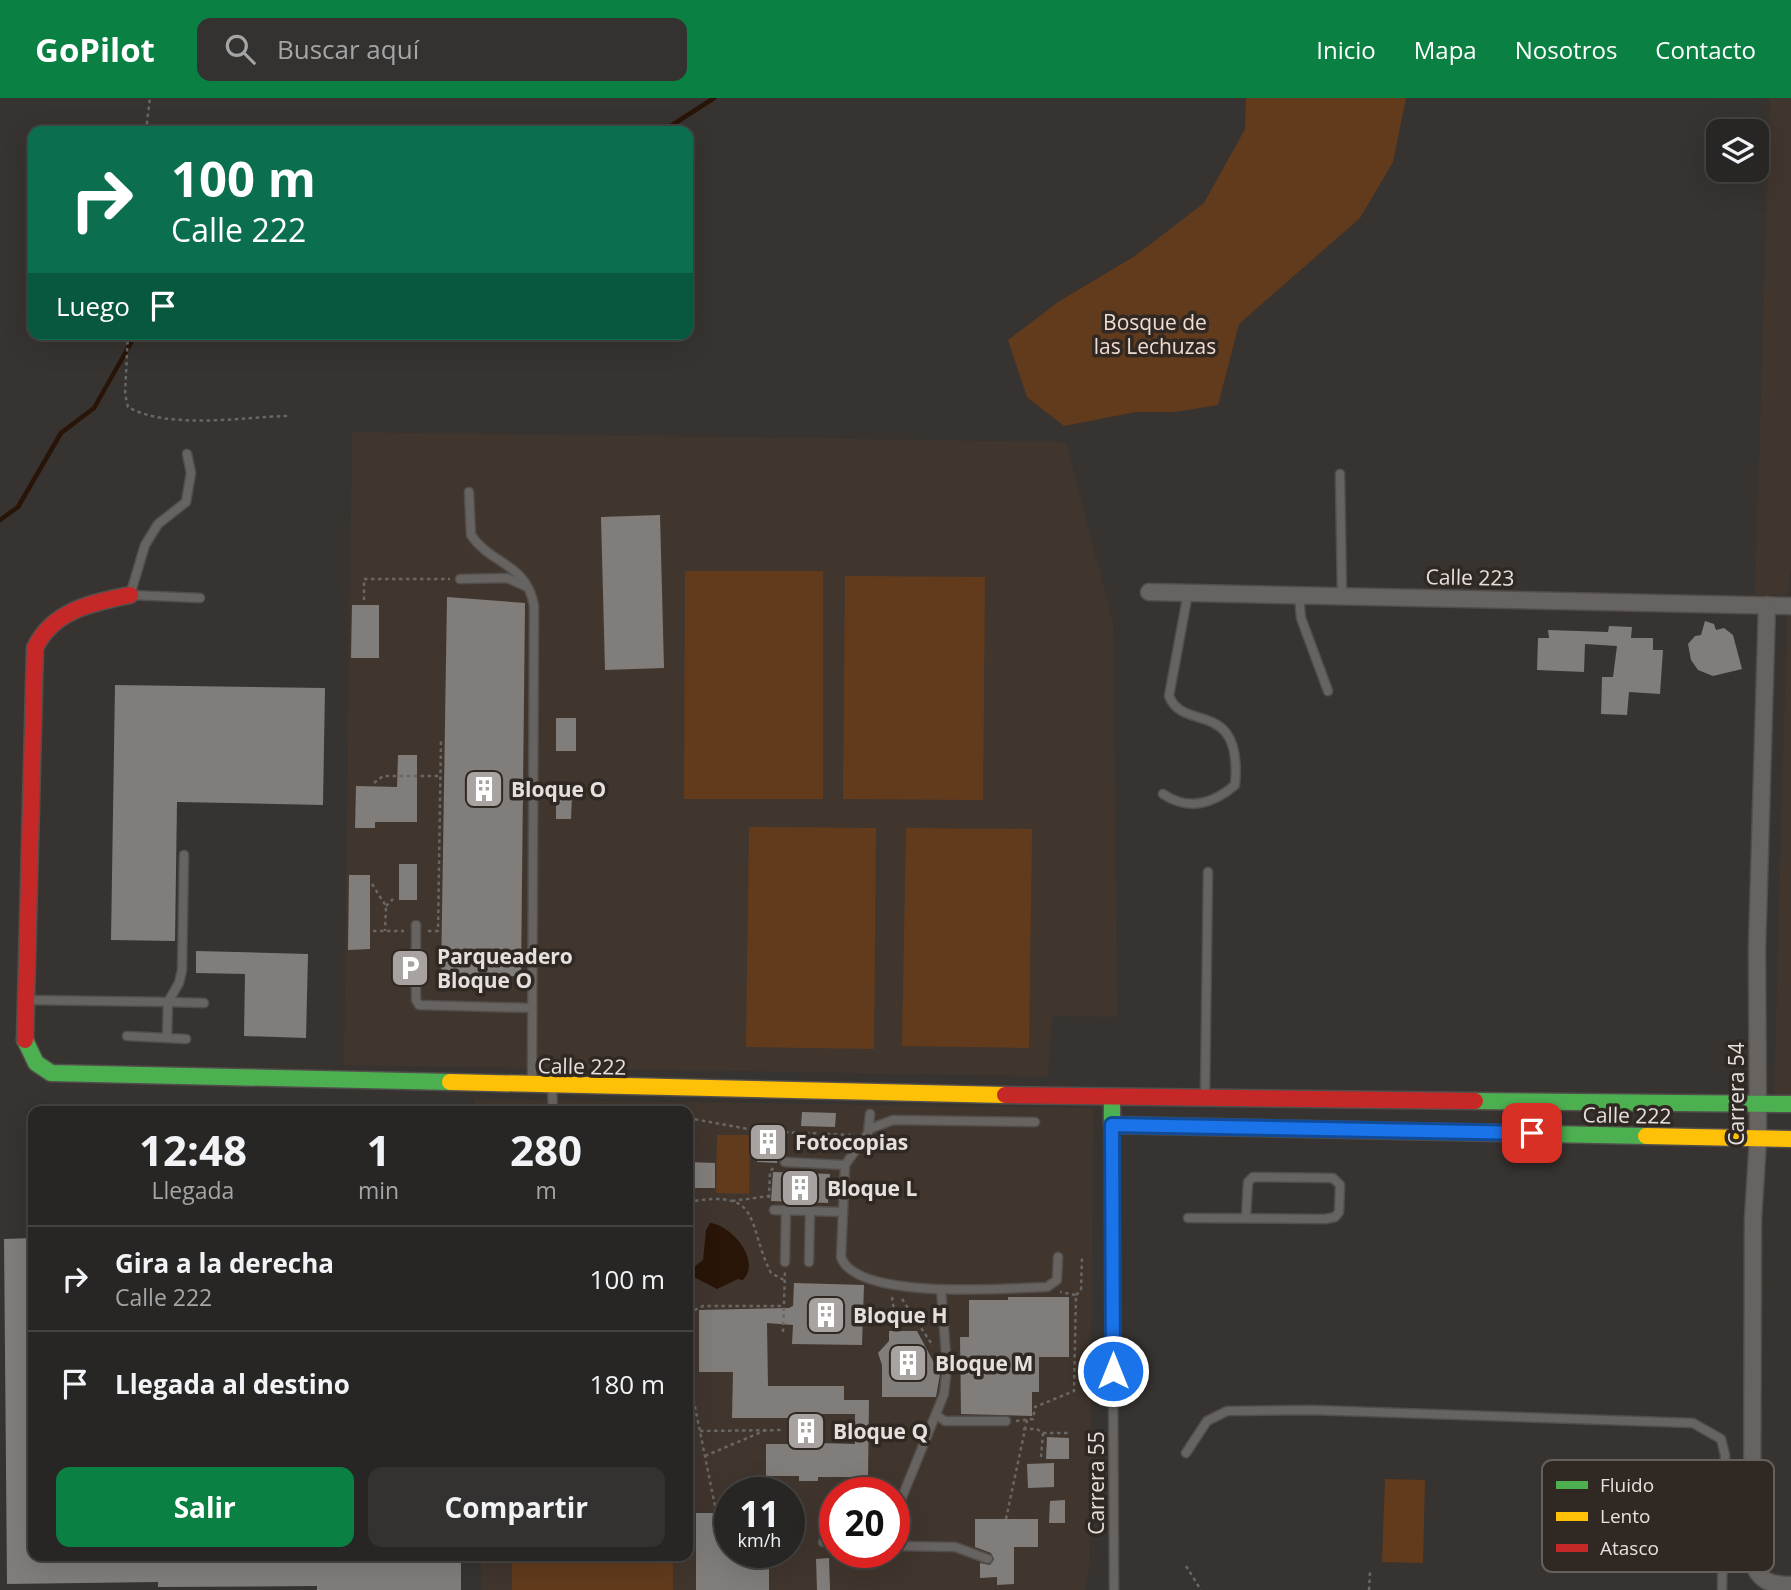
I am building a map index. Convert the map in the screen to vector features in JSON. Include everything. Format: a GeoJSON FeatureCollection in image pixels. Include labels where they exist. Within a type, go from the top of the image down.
{"type":"FeatureCollection","features":[{"type":"Feature","properties":{"kind":"street","name":"Calle 223"},"geometry":{"type":"LineString","coordinates":[[1149,592],[1791,606]]}},
{"type":"Feature","properties":{"kind":"street"},"geometry":{"type":"LineString","coordinates":[[25,1000],[35,648],[47,626],[64,615],[95,603],[130,595]]}},
{"type":"Feature","properties":{"kind":"street","name":"Carrera 54"},"geometry":{"type":"LineString","coordinates":[[1752,1460],[1753,1219],[1758,1139],[1757,948],[1767,605]]}},
{"type":"Feature","properties":{"kind":"street","name":"Calle 222"},"geometry":{"type":"LineString","coordinates":[[25,1000],[24,1035],[28,1052],[39,1068],[51,1073],[870,1099],[1205,1097],[1791,1104]]}},
{"type":"Feature","properties":{"kind":"street"},"geometry":{"type":"LineString","coordinates":[[1112,1098],[1112,1125]]}},
{"type":"Feature","properties":{"kind":"street","name":"Calle 222"},"geometry":{"type":"LineString","coordinates":[[1112,1125],[1791,1139]]}},
{"type":"Feature","properties":{"kind":"street","name":"Carrera 54"},"geometry":{"type":"LineString","coordinates":[[1755,1572],[1763,1580],[1791,1585]]}},
{"type":"Feature","properties":{"kind":"lane"},"geometry":{"type":"LineString","coordinates":[[187,454],[191,473],[186,502],[158,524],[145,545],[130,595],[200,598]]}},
{"type":"Feature","properties":{"kind":"lane"},"geometry":{"type":"LineString","coordinates":[[1340,474],[1342,596]]}},
{"type":"Feature","properties":{"kind":"lane"},"geometry":{"type":"LineString","coordinates":[[469,492],[471,535],[519,574],[530,590],[534,606],[532,1087]]}},
{"type":"Feature","properties":{"kind":"lane"},"geometry":{"type":"LineString","coordinates":[[460,579],[512,579],[530,590]]}},
{"type":"Feature","properties":{"kind":"lane"},"geometry":{"type":"LineString","coordinates":[[1163,794],[1174,801],[1189,804],[1217,800],[1235,785],[1237,759],[1232,742],[1219,726],[1177,708],[1169,696],[1188,593]]}},
{"type":"Feature","properties":{"kind":"lane"},"geometry":{"type":"LineString","coordinates":[[1300,595],[1301,618],[1328,691]]}},
{"type":"Feature","properties":{"kind":"lane"},"geometry":{"type":"LineString","coordinates":[[167,1038],[168,1002],[179,983],[182,970],[184,855]]}},
{"type":"Feature","properties":{"kind":"lane"},"geometry":{"type":"LineString","coordinates":[[1205,1097],[1208,872]]}},
{"type":"Feature","properties":{"kind":"lane"},"geometry":{"type":"LineString","coordinates":[[415,928],[417,1003],[532,1008]]}},
{"type":"Feature","properties":{"kind":"lane"},"geometry":{"type":"LineString","coordinates":[[25,1000],[204,1003]]}},
{"type":"Feature","properties":{"kind":"lane"},"geometry":{"type":"LineString","coordinates":[[127,1036],[187,1039]]}},
{"type":"Feature","properties":{"kind":"lane"},"geometry":{"type":"LineString","coordinates":[[552,1087],[553,1106]]}},
{"type":"Feature","properties":{"kind":"lane"},"geometry":{"type":"LineString","coordinates":[[868,1132],[870,1114]]}},
{"type":"Feature","properties":{"kind":"lane"},"geometry":{"type":"LineString","coordinates":[[1035,1122],[893,1120],[868,1132],[845,1164],[841,1257],[844,1265],[884,1285],[941,1289],[1053,1285],[1058,1274],[1058,1257]]}},
{"type":"Feature","properties":{"kind":"lane","name":"Carrera 55"},"geometry":{"type":"LineString","coordinates":[[1112,1125],[1114,1590]]}},
{"type":"Feature","properties":{"kind":"lane"},"geometry":{"type":"LineString","coordinates":[[785,1162],[845,1164]]}},
{"type":"Feature","properties":{"kind":"lane"},"geometry":{"type":"LineString","coordinates":[[1188,1218],[1335,1217],[1339,1212],[1340,1185],[1333,1178],[1253,1177],[1248,1182],[1246,1217]]}},
{"type":"Feature","properties":{"kind":"lane"},"geometry":{"type":"LineString","coordinates":[[774,1210],[843,1212]]}},
{"type":"Feature","properties":{"kind":"lane"},"geometry":{"type":"LineString","coordinates":[[785,1262],[786,1211]]}},
{"type":"Feature","properties":{"kind":"lane"},"geometry":{"type":"LineString","coordinates":[[809,1262],[810,1211]]}},
{"type":"Feature","properties":{"kind":"lane"},"geometry":{"type":"LineString","coordinates":[[910,1478],[944,1394],[947,1367],[941,1289]]}},
{"type":"Feature","properties":{"kind":"lane"},"geometry":{"type":"LineString","coordinates":[[1186,1453],[1207,1420],[1227,1411],[1339,1410],[1693,1423],[1721,1440],[1725,1460]]}},
{"type":"Feature","properties":{"kind":"lane"},"geometry":{"type":"LineString","coordinates":[[936,1415],[945,1421],[1006,1421]]}},
{"type":"Feature","properties":{"kind":"lane"},"geometry":{"type":"LineString","coordinates":[[910,1546],[955,1547],[988,1559]]}},
{"type":"Feature","properties":{"kind":"lane"},"geometry":{"type":"LineString","coordinates":[[1721,1590],[1722,1572]]}},
{"type":"Feature","properties":{"kind":"path"},"geometry":{"type":"LineString","coordinates":[[146,126],[149,98]]}},
{"type":"Feature","properties":{"kind":"path"},"geometry":{"type":"LineString","coordinates":[[128,340],[125,394],[128,407],[145,416],[178,419],[288,416]]}},
{"type":"Feature","properties":{"kind":"path"},"geometry":{"type":"LineString","coordinates":[[364,600],[364,579],[460,579]]}},
{"type":"Feature","properties":{"kind":"path"},"geometry":{"type":"LineString","coordinates":[[373,932],[415,928],[438,931],[441,738]]}},
{"type":"Feature","properties":{"kind":"path"},"geometry":{"type":"LineString","coordinates":[[374,783],[383,776],[441,776]]}},
{"type":"Feature","properties":{"kind":"path"},"geometry":{"type":"LineString","coordinates":[[372,884],[386,906],[385,931]]}},
{"type":"Feature","properties":{"kind":"path"},"geometry":{"type":"LineString","coordinates":[[386,906],[393,899]]}},
{"type":"Feature","properties":{"kind":"path"},"geometry":{"type":"LineString","coordinates":[[478,1007],[479,976]]}},
{"type":"Feature","properties":{"kind":"path"},"geometry":{"type":"LineString","coordinates":[[693,1119],[759,1131],[868,1132]]}},
{"type":"Feature","properties":{"kind":"path"},"geometry":{"type":"LineString","coordinates":[[774,1210],[769,1207],[771,1169],[785,1162]]}},
{"type":"Feature","properties":{"kind":"path"},"geometry":{"type":"LineString","coordinates":[[693,1201],[708,1197],[732,1201],[769,1196]]}},
{"type":"Feature","properties":{"kind":"path"},"geometry":{"type":"LineString","coordinates":[[732,1201],[754,1220],[771,1273],[785,1280]]}},
{"type":"Feature","properties":{"kind":"path"},"geometry":{"type":"LineString","coordinates":[[1053,1285],[1063,1294],[1076,1294],[1081,1290],[1082,1255]]}},
{"type":"Feature","properties":{"kind":"path"},"geometry":{"type":"LineString","coordinates":[[783,1332],[785,1262]]}},
{"type":"Feature","properties":{"kind":"path"},"geometry":{"type":"LineString","coordinates":[[892,1293],[897,1331]]}},
{"type":"Feature","properties":{"kind":"path"},"geometry":{"type":"LineString","coordinates":[[898,1294],[947,1367]]}},
{"type":"Feature","properties":{"kind":"path"},"geometry":{"type":"LineString","coordinates":[[1006,1421],[1034,1418],[1035,1407],[1073,1393],[1076,1294]]}},
{"type":"Feature","properties":{"kind":"path"},"geometry":{"type":"LineString","coordinates":[[693,1309],[703,1306],[784,1306]]}},
{"type":"Feature","properties":{"kind":"path"},"geometry":{"type":"LineString","coordinates":[[1069,1328],[1076,1328]]}},
{"type":"Feature","properties":{"kind":"path"},"geometry":{"type":"LineString","coordinates":[[693,1397],[714,1502]]}},
{"type":"Feature","properties":{"kind":"path"},"geometry":{"type":"LineString","coordinates":[[1006,1519],[1027,1420]]}},
{"type":"Feature","properties":{"kind":"path"},"geometry":{"type":"LineString","coordinates":[[1023,1429],[1037,1429],[1043,1433],[1068,1433]]}},
{"type":"Feature","properties":{"kind":"path"},"geometry":{"type":"LineString","coordinates":[[705,1456],[768,1430]]}},
{"type":"Feature","properties":{"kind":"path"},"geometry":{"type":"LineString","coordinates":[[700,1431],[784,1430]]}},
{"type":"Feature","properties":{"kind":"path"},"geometry":{"type":"LineString","coordinates":[[1041,1458],[1043,1433]]}},
{"type":"Feature","properties":{"kind":"path"},"geometry":{"type":"LineString","coordinates":[[1186,1566],[1200,1590]]}},
{"type":"Feature","properties":{"kind":"path"},"geometry":{"type":"LineString","coordinates":[[1369,1590],[1370,1572]]}},
{"type":"Feature","properties":{"kind":"shaded area"},"geometry":{"type":"Polygon","coordinates":[[[1770,98],[1791,98],[1791,570],[1787,595],[1755,595],[1770,98]]]}},
{"type":"Feature","properties":{"kind":"shaded area"},"geometry":{"type":"Polygon","coordinates":[[[352,432],[1066,442],[1113,623],[1117,1017],[1052,1016],[1048,1076],[344,1065],[352,432]]]}},
{"type":"Feature","properties":{"kind":"shaded area"},"geometry":{"type":"Polygon","coordinates":[[[1787,615],[1791,615],[1791,1096],[1774,1096],[1787,615]]]}},
{"type":"Feature","properties":{"kind":"shaded area"},"geometry":{"type":"Polygon","coordinates":[[[475,1099],[1093,1108],[1090,1563],[1085,1590],[481,1590],[481,1561],[693,1561],[693,1106],[475,1106],[475,1099]]]}},
{"type":"Feature","properties":{"kind":"shaded area"},"geometry":{"type":"Polygon","coordinates":[[[710,1223],[718,1225],[727,1230],[741,1245],[749,1263],[743,1280],[738,1279],[717,1289],[693,1277],[693,1268],[703,1260],[706,1230],[710,1223]]]}},
{"type":"Feature","properties":{"kind":"green space","name":"Bosque de las Lechuzas"},"geometry":{"type":"Polygon","coordinates":[[[1246,98],[1406,98],[1393,162],[1360,218],[1239,324],[1218,405],[1176,412],[1136,412],[1064,426],[1027,397],[1008,340],[1058,302],[1135,256],[1204,203],[1245,129],[1246,98]]]}},
{"type":"Feature","properties":{"kind":"green space"},"geometry":{"type":"Polygon","coordinates":[[[685,571],[823,571],[823,799],[684,799],[685,571]]]}},
{"type":"Feature","properties":{"kind":"green space"},"geometry":{"type":"Polygon","coordinates":[[[845,576],[985,577],[983,800],[843,799],[845,576]]]}},
{"type":"Feature","properties":{"kind":"green space"},"geometry":{"type":"Polygon","coordinates":[[[749,827],[876,828],[874,1049],[746,1047],[749,827]]]}},
{"type":"Feature","properties":{"kind":"green space"},"geometry":{"type":"Polygon","coordinates":[[[906,828],[1032,829],[1029,1048],[902,1046],[906,828]]]}},
{"type":"Feature","properties":{"kind":"green space"},"geometry":{"type":"Polygon","coordinates":[[[717,1135],[750,1135],[749,1194],[716,1193],[717,1135]]]}},
{"type":"Feature","properties":{"kind":"green space"},"geometry":{"type":"Polygon","coordinates":[[[1385,1479],[1425,1480],[1423,1563],[1382,1562],[1385,1479]]]}},
{"type":"Feature","properties":{"kind":"green space"},"geometry":{"type":"Polygon","coordinates":[[[512,1561],[673,1561],[673,1590],[512,1590],[512,1561]]]}},
{"type":"Feature","properties":{"kind":"building"},"geometry":{"type":"Polygon","coordinates":[[[660,515],[664,668],[605,670],[601,517],[660,515]]]}},
{"type":"Feature","properties":{"kind":"building","name":"Bloque O"},"geometry":{"type":"Polygon","coordinates":[[[447,597],[525,603],[521,976],[441,977],[447,597]]]}},
{"type":"Feature","properties":{"kind":"building"},"geometry":{"type":"Polygon","coordinates":[[[352,605],[379,605],[379,658],[351,658],[352,605]]]}},
{"type":"Feature","properties":{"kind":"building"},"geometry":{"type":"Polygon","coordinates":[[[1705,621],[1714,624],[1716,630],[1724,628],[1733,635],[1742,669],[1713,676],[1698,670],[1691,660],[1688,644],[1695,636],[1701,635],[1705,621]]]}},
{"type":"Feature","properties":{"kind":"building"},"geometry":{"type":"Polygon","coordinates":[[[1609,626],[1632,627],[1631,638],[1653,638],[1653,650],[1663,650],[1660,694],[1629,692],[1627,715],[1601,714],[1602,677],[1613,677],[1617,646],[1585,644],[1584,672],[1537,670],[1538,638],[1549,638],[1548,630],[1608,632],[1609,626]]]}},
{"type":"Feature","properties":{"kind":"building"},"geometry":{"type":"Polygon","coordinates":[[[115,685],[325,688],[323,805],[177,802],[175,941],[111,940],[115,685]]]}},
{"type":"Feature","properties":{"kind":"building"},"geometry":{"type":"Polygon","coordinates":[[[556,718],[576,718],[576,751],[556,751],[556,718]]]}},
{"type":"Feature","properties":{"kind":"building"},"geometry":{"type":"Polygon","coordinates":[[[398,755],[417,755],[417,822],[375,822],[375,828],[355,828],[356,786],[397,787],[398,755]]]}},
{"type":"Feature","properties":{"kind":"building"},"geometry":{"type":"Polygon","coordinates":[[[556,796],[572,796],[571,819],[556,819],[556,796]]]}},
{"type":"Feature","properties":{"kind":"building"},"geometry":{"type":"Polygon","coordinates":[[[399,864],[417,864],[417,900],[399,900],[399,864]]]}},
{"type":"Feature","properties":{"kind":"building"},"geometry":{"type":"Polygon","coordinates":[[[349,875],[370,875],[370,949],[348,950],[349,875]]]}},
{"type":"Feature","properties":{"kind":"building"},"geometry":{"type":"Polygon","coordinates":[[[196,951],[308,954],[306,1038],[244,1036],[245,974],[196,973],[196,951]]]}},
{"type":"Feature","properties":{"kind":"building"},"geometry":{"type":"Polygon","coordinates":[[[802,1112],[836,1113],[835,1127],[801,1126],[802,1112]]]}},
{"type":"Feature","properties":{"kind":"building"},"geometry":{"type":"Polygon","coordinates":[[[759,1134],[778,1135],[777,1163],[757,1162],[759,1134]]]}},
{"type":"Feature","properties":{"kind":"building"},"geometry":{"type":"Polygon","coordinates":[[[693,1162],[715,1163],[715,1188],[693,1188],[693,1162]]]}},
{"type":"Feature","properties":{"kind":"building","name":"Bloque L"},"geometry":{"type":"Polygon","coordinates":[[[773,1172],[830,1174],[828,1203],[771,1201],[773,1172]]]}},
{"type":"Feature","properties":{"kind":"building"},"geometry":{"type":"Polygon","coordinates":[[[28,1238],[28,1561],[461,1561],[461,1590],[317,1590],[317,1586],[158,1587],[158,1582],[7,1584],[4,1239],[28,1238]]]}},
{"type":"Feature","properties":{"kind":"building"},"geometry":{"type":"Polygon","coordinates":[[[794,1283],[864,1285],[862,1345],[792,1344],[793,1325],[767,1323],[768,1386],[844,1386],[844,1400],[869,1400],[868,1477],[818,1477],[818,1481],[805,1481],[805,1477],[799,1476],[766,1476],[766,1444],[792,1444],[792,1418],[732,1418],[733,1372],[699,1372],[699,1310],[793,1306],[794,1283]],[[821,1414],[820,1443],[855,1444],[855,1414],[821,1414]]]}},
{"type":"Feature","properties":{"kind":"building"},"geometry":{"type":"Polygon","coordinates":[[[1008,1297],[1069,1297],[1069,1357],[1039,1357],[1039,1392],[1032,1392],[1032,1416],[961,1414],[960,1337],[969,1337],[969,1300],[1008,1300],[1008,1297]]]}},
{"type":"Feature","properties":{"kind":"building","name":"Bloque M"},"geometry":{"type":"Polygon","coordinates":[[[889,1331],[917,1331],[940,1374],[936,1397],[882,1397],[882,1365],[878,1353],[889,1341],[889,1331]]]}},
{"type":"Feature","properties":{"kind":"building"},"geometry":{"type":"Polygon","coordinates":[[[1047,1437],[1069,1438],[1069,1459],[1046,1459],[1047,1437]]]}},
{"type":"Feature","properties":{"kind":"building"},"geometry":{"type":"Polygon","coordinates":[[[1054,1463],[1054,1487],[1028,1488],[1027,1464],[1054,1463]]]}},
{"type":"Feature","properties":{"kind":"building"},"geometry":{"type":"Polygon","coordinates":[[[1065,1500],[1065,1523],[1049,1523],[1050,1501],[1065,1500]]]}},
{"type":"Feature","properties":{"kind":"building"},"geometry":{"type":"Polygon","coordinates":[[[696,1513],[714,1513],[714,1568],[769,1568],[769,1590],[696,1590],[696,1513]]]}},
{"type":"Feature","properties":{"kind":"building"},"geometry":{"type":"Polygon","coordinates":[[[975,1519],[1038,1519],[1038,1547],[1014,1547],[1014,1584],[997,1585],[997,1577],[980,1578],[980,1563],[990,1565],[994,1559],[991,1553],[975,1547],[975,1519]]]}},
{"type":"Feature","properties":{"kind":"building"},"geometry":{"type":"Polygon","coordinates":[[[816,1559],[819,1559],[819,1568],[829,1568],[830,1590],[817,1590],[816,1559]]]}},
{"type":"Feature","properties":{"kind":"waterway"},"geometry":{"type":"LineString","coordinates":[[671,126],[714,98]]}},
{"type":"Feature","properties":{"kind":"waterway"},"geometry":{"type":"LineString","coordinates":[[0,520],[18,507],[61,433],[94,408],[133,340]]}},
{"type":"Feature","properties":{"kind":"traffic: fast"},"geometry":{"type":"LineString","coordinates":[[25,1040],[36,1063],[51,1073],[450,1082]]}},
{"type":"Feature","properties":{"kind":"traffic: fast"},"geometry":{"type":"LineString","coordinates":[[1112,1098],[1112,1125],[1646,1136]]}},
{"type":"Feature","properties":{"kind":"traffic: fast"},"geometry":{"type":"LineString","coordinates":[[1475,1101],[1791,1104]]}},
{"type":"Feature","properties":{"kind":"traffic: slow"},"geometry":{"type":"LineString","coordinates":[[450,1082],[1005,1095]]}},
{"type":"Feature","properties":{"kind":"traffic: slow"},"geometry":{"type":"LineString","coordinates":[[1646,1136],[1791,1139]]}},
{"type":"Feature","properties":{"kind":"traffic: jam"},"geometry":{"type":"LineString","coordinates":[[25,1040],[35,648],[52,625],[75,610],[130,595]]}},
{"type":"Feature","properties":{"kind":"traffic: jam"},"geometry":{"type":"LineString","coordinates":[[1005,1095],[1475,1101]]}},
{"type":"Feature","properties":{"kind":"place","name":"Bloque O"},"geometry":{"type":"Point","coordinates":[484,789]}},
{"type":"Feature","properties":{"kind":"place","name":"Parqueadero Bloque O"},"geometry":{"type":"Point","coordinates":[410,968]}},
{"type":"Feature","properties":{"kind":"place","name":"Fotocopias"},"geometry":{"type":"Point","coordinates":[768,1142]}},
{"type":"Feature","properties":{"kind":"place","name":"Bloque L"},"geometry":{"type":"Point","coordinates":[800,1188]}},
{"type":"Feature","properties":{"kind":"place","name":"Bloque H"},"geometry":{"type":"Point","coordinates":[826,1315]}},
{"type":"Feature","properties":{"kind":"place","name":"Bloque M"},"geometry":{"type":"Point","coordinates":[908,1363]}},
{"type":"Feature","properties":{"kind":"place","name":"Bloque Q"},"geometry":{"type":"Point","coordinates":[806,1431]}},
{"type":"Feature","properties":{"kind":"route"},"geometry":{"type":"LineString","coordinates":[[1113,1371],[1112,1125],[1532,1133]]}}]}
